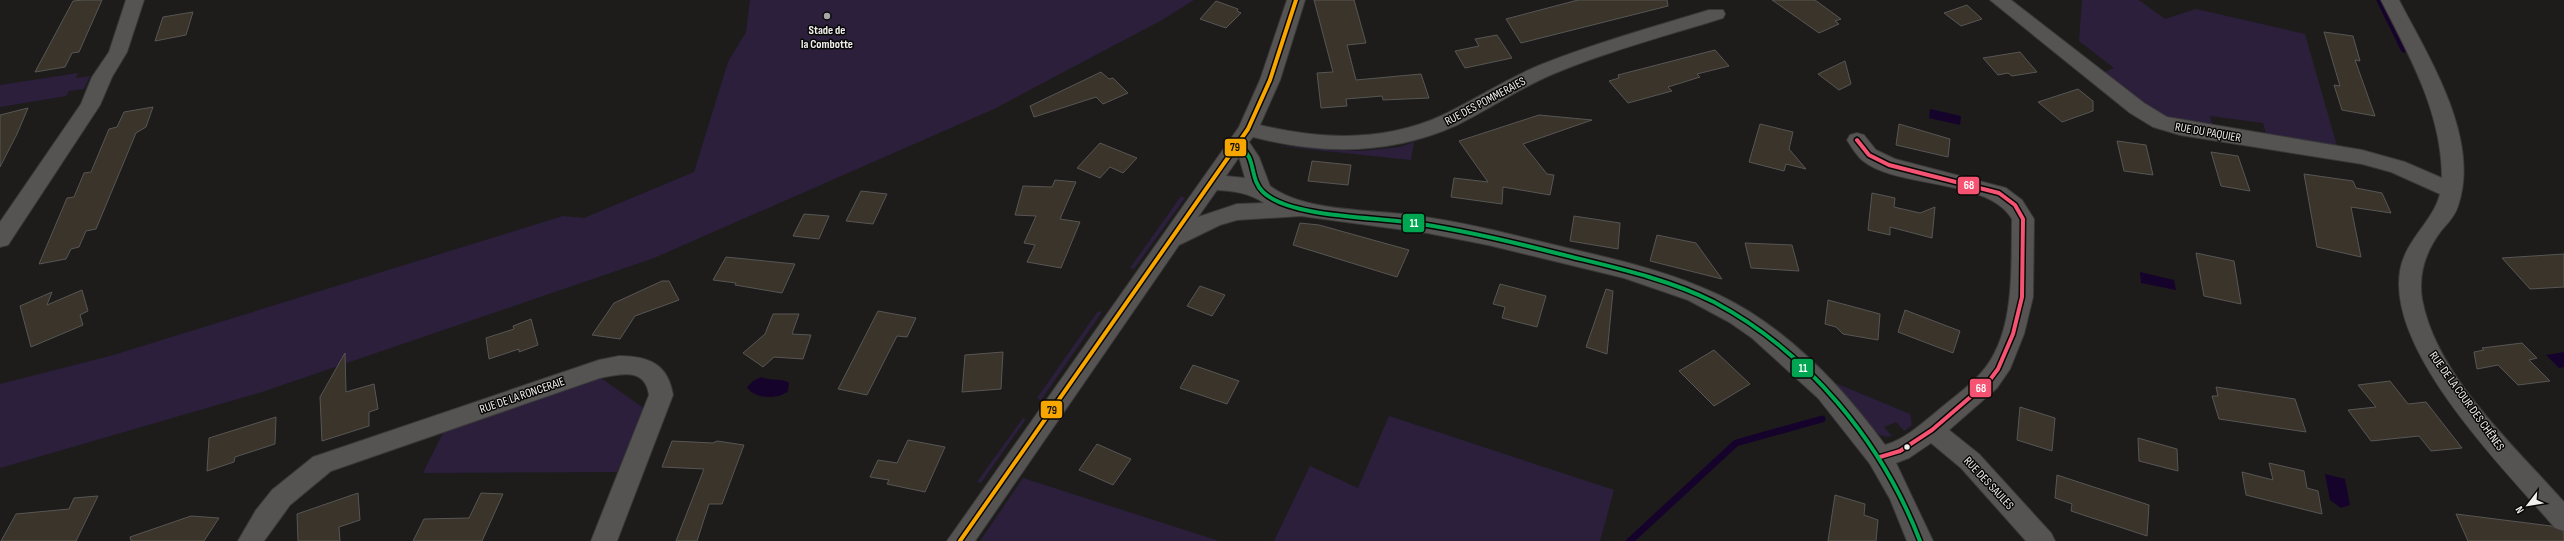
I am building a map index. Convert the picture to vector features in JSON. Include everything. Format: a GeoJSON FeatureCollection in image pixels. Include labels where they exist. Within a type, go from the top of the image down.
{"type":"FeatureCollection","features":[{"type":"Feature","properties":{"kind":"street"},"geometry":{"type":"LineString","coordinates":[[0,239],[90,105],[102,77],[118,52],[135,0]]}},
{"type":"Feature","properties":{"kind":"street"},"geometry":{"type":"LineString","coordinates":[[960,541],[1244,136],[1270,80],[1296,0]]}},
{"type":"Feature","properties":{"kind":"street","name":"RUE DU PAQUIER"},"geometry":{"type":"LineString","coordinates":[[1999,0],[2137,108],[2160,122],[2195,131],[2362,157],[2398,167],[2452,190]]}},
{"type":"Feature","properties":{"kind":"street","name":"RUE DE LA COUR DES CHÊNES"},"geometry":{"type":"LineString","coordinates":[[2390,0],[2428,75],[2441,110],[2452,156],[2452,190],[2444,212],[2417,246],[2413,258],[2409,276],[2415,319],[2424,342],[2469,408],[2511,460],[2564,520]]}},
{"type":"Feature","properties":{"kind":"street","name":"RUE DES POMMERAIES"},"geometry":{"type":"LineString","coordinates":[[1244,136],[1284,138],[1353,145],[1404,137],[1449,120],[1545,70],[1716,14]]}},
{"type":"Feature","properties":{"kind":"street"},"geometry":{"type":"LineString","coordinates":[[1244,136],[1248,157],[1255,179],[1264,192]]}},
{"type":"Feature","properties":{"kind":"street"},"geometry":{"type":"LineString","coordinates":[[1857,140],[1869,155],[1889,165],[1999,193],[2015,205],[2023,219],[2021,303],[2013,334],[1998,369],[1989,381],[1932,430],[1900,451],[1880,458]]}},
{"type":"Feature","properties":{"kind":"street"},"geometry":{"type":"LineString","coordinates":[[1209,186],[1241,184],[1264,192],[1280,202],[1302,209]]}},
{"type":"Feature","properties":{"kind":"street"},"geometry":{"type":"LineString","coordinates":[[1209,186],[1225,206],[1236,212]]}},
{"type":"Feature","properties":{"kind":"street"},"geometry":{"type":"LineString","coordinates":[[1170,241],[1207,221],[1236,212],[1302,209],[1410,222],[1494,239],[1608,266],[1664,282],[1693,293],[1734,314],[1791,359],[1843,411],[1880,458],[1895,485],[1920,541]]}},
{"type":"Feature","properties":{"kind":"street","name":"RUE DE LA RONCERAIE"},"geometry":{"type":"LineString","coordinates":[[251,541],[276,500],[295,483],[322,464],[600,369],[612,366],[635,365],[645,368],[655,376],[661,385],[661,395],[604,541]]}},
{"type":"Feature","properties":{"kind":"street","name":"RUE DES SAULES"},"geometry":{"type":"LineString","coordinates":[[1932,430],[1970,461],[2042,541]]}},
{"type":"Feature","properties":{"kind":"shaded area"},"geometry":{"type":"Polygon","coordinates":[[[750,0],[1194,0],[1162,20],[994,109],[654,258],[262,392],[0,468],[0,384],[110,356],[563,216],[584,218],[694,172],[728,62],[746,32],[750,0]]]}},
{"type":"Feature","properties":{"kind":"shaded area"},"geometry":{"type":"Polygon","coordinates":[[[2082,0],[2139,0],[2165,19],[2196,9],[2305,34],[2337,146],[2266,134],[2263,123],[2210,116],[2213,127],[2177,120],[2151,108],[2103,73],[2114,68],[2079,41],[2082,0]]]}},
{"type":"Feature","properties":{"kind":"shaded area"},"geometry":{"type":"Polygon","coordinates":[[[78,73],[76,78],[90,76],[84,89],[69,91],[66,96],[0,107],[0,85],[78,73]]]}},
{"type":"Feature","properties":{"kind":"shaded area"},"geometry":{"type":"Polygon","coordinates":[[[1930,109],[1961,116],[1960,125],[1929,118],[1930,109]]]}},
{"type":"Feature","properties":{"kind":"shaded area"},"geometry":{"type":"Polygon","coordinates":[[[1414,142],[1411,160],[1267,145],[1361,151],[1400,147],[1414,142]]]}},
{"type":"Feature","properties":{"kind":"shaded area"},"geometry":{"type":"Polygon","coordinates":[[[1181,196],[1185,198],[1134,269],[1130,268],[1181,196]]]}},
{"type":"Feature","properties":{"kind":"shaded area"},"geometry":{"type":"Polygon","coordinates":[[[2140,272],[2174,280],[2176,290],[2141,283],[2140,272]]]}},
{"type":"Feature","properties":{"kind":"shaded area"},"geometry":{"type":"Polygon","coordinates":[[[1098,311],[1102,312],[1041,400],[1037,398],[1098,311]]]}},
{"type":"Feature","properties":{"kind":"shaded area"},"geometry":{"type":"Polygon","coordinates":[[[2564,352],[2564,367],[2559,368],[2546,355],[2564,352]]]}},
{"type":"Feature","properties":{"kind":"shaded area"},"geometry":{"type":"Polygon","coordinates":[[[761,377],[787,381],[789,383],[788,391],[779,396],[773,397],[755,394],[747,387],[753,381],[761,377]]]}},
{"type":"Feature","properties":{"kind":"shaded area"},"geometry":{"type":"Polygon","coordinates":[[[601,378],[645,409],[617,472],[423,473],[443,433],[601,378]]]}},
{"type":"Feature","properties":{"kind":"shaded area"},"geometry":{"type":"Polygon","coordinates":[[[1835,383],[1910,414],[1912,425],[1904,431],[1896,422],[1884,427],[1892,436],[1884,436],[1876,433],[1871,430],[1831,385],[1835,383]]]}},
{"type":"Feature","properties":{"kind":"shaded area"},"geometry":{"type":"Polygon","coordinates":[[[1389,416],[1614,490],[1600,541],[1274,541],[1310,466],[1358,488],[1389,416]]]}},
{"type":"Feature","properties":{"kind":"shaded area"},"geometry":{"type":"Polygon","coordinates":[[[1023,418],[1026,419],[981,483],[977,482],[1023,418]]]}},
{"type":"Feature","properties":{"kind":"shaded area"},"geometry":{"type":"Polygon","coordinates":[[[2325,474],[2345,479],[2350,505],[2341,508],[2330,500],[2325,474]]]}},
{"type":"Feature","properties":{"kind":"shaded area"},"geometry":{"type":"Polygon","coordinates":[[[1023,478],[1219,541],[980,541],[1023,478]]]}},
{"type":"Feature","properties":{"kind":"building"},"geometry":{"type":"Polygon","coordinates":[[[102,0],[79,52],[72,53],[65,67],[35,72],[73,1],[102,0]]]}},
{"type":"Feature","properties":{"kind":"building"},"geometry":{"type":"Polygon","coordinates":[[[1314,0],[1354,0],[1366,43],[1347,45],[1356,80],[1421,74],[1429,98],[1383,100],[1382,96],[1346,99],[1347,106],[1321,108],[1317,73],[1333,72],[1314,0]]]}},
{"type":"Feature","properties":{"kind":"building"},"geometry":{"type":"Polygon","coordinates":[[[1578,0],[1667,0],[1668,6],[1521,43],[1506,19],[1578,0]]]}},
{"type":"Feature","properties":{"kind":"building"},"geometry":{"type":"Polygon","coordinates":[[[1772,0],[1815,0],[1841,19],[1835,21],[1839,24],[1819,33],[1772,0]]]}},
{"type":"Feature","properties":{"kind":"building"},"geometry":{"type":"Polygon","coordinates":[[[1216,1],[1238,9],[1237,11],[1241,13],[1226,28],[1200,19],[1216,1]]]}},
{"type":"Feature","properties":{"kind":"building"},"geometry":{"type":"Polygon","coordinates":[[[1967,5],[1982,19],[1961,26],[1944,13],[1967,5]]]}},
{"type":"Feature","properties":{"kind":"building"},"geometry":{"type":"Polygon","coordinates":[[[193,12],[186,35],[155,41],[163,17],[193,12]]]}},
{"type":"Feature","properties":{"kind":"building"},"geometry":{"type":"Polygon","coordinates":[[[2324,32],[2353,36],[2360,61],[2355,60],[2375,116],[2342,110],[2334,85],[2340,86],[2324,32]]]}},
{"type":"Feature","properties":{"kind":"building"},"geometry":{"type":"Polygon","coordinates":[[[1497,35],[1512,58],[1465,68],[1455,51],[1479,46],[1475,39],[1497,35]]]}},
{"type":"Feature","properties":{"kind":"building"},"geometry":{"type":"Polygon","coordinates":[[[1715,50],[1729,66],[1697,74],[1700,77],[1668,87],[1672,91],[1628,103],[1609,81],[1619,78],[1618,75],[1715,50]]]}},
{"type":"Feature","properties":{"kind":"building"},"geometry":{"type":"Polygon","coordinates":[[[2020,52],[2037,72],[2012,76],[2008,73],[1998,75],[1983,58],[2020,52]]]}},
{"type":"Feature","properties":{"kind":"building"},"geometry":{"type":"Polygon","coordinates":[[[1845,61],[1851,84],[1839,90],[1818,74],[1845,61]]]}},
{"type":"Feature","properties":{"kind":"building"},"geometry":{"type":"Polygon","coordinates":[[[1101,72],[1109,79],[1113,78],[1128,93],[1103,104],[1096,97],[1034,117],[1030,106],[1101,72]]]}},
{"type":"Feature","properties":{"kind":"building"},"geometry":{"type":"Polygon","coordinates":[[[2078,89],[2093,101],[2093,111],[2062,122],[2038,102],[2078,89]]]}},
{"type":"Feature","properties":{"kind":"building"},"geometry":{"type":"Polygon","coordinates":[[[153,107],[146,127],[136,133],[96,229],[86,231],[79,247],[71,249],[66,259],[39,264],[67,198],[74,197],[84,173],[91,172],[109,129],[117,127],[124,112],[153,107]]]}},
{"type":"Feature","properties":{"kind":"building"},"geometry":{"type":"Polygon","coordinates":[[[28,108],[17,134],[0,167],[0,115],[28,108]]]}},
{"type":"Feature","properties":{"kind":"building"},"geometry":{"type":"Polygon","coordinates":[[[1539,115],[1592,120],[1523,144],[1547,174],[1554,175],[1550,195],[1503,187],[1502,204],[1451,197],[1454,178],[1488,182],[1459,141],[1539,115]]]}},
{"type":"Feature","properties":{"kind":"building"},"geometry":{"type":"Polygon","coordinates":[[[1760,124],[1793,132],[1789,149],[1806,169],[1786,164],[1784,171],[1749,162],[1760,124]]]}},
{"type":"Feature","properties":{"kind":"building"},"geometry":{"type":"Polygon","coordinates":[[[1899,124],[1950,139],[1948,157],[1896,145],[1899,124]]]}},
{"type":"Feature","properties":{"kind":"building"},"geometry":{"type":"Polygon","coordinates":[[[2117,141],[2146,145],[2153,175],[2124,171],[2117,141]]]}},
{"type":"Feature","properties":{"kind":"building"},"geometry":{"type":"Polygon","coordinates":[[[1100,143],[1137,158],[1123,173],[1110,167],[1100,178],[1077,168],[1100,143]]]}},
{"type":"Feature","properties":{"kind":"building"},"geometry":{"type":"Polygon","coordinates":[[[2211,152],[2238,156],[2250,191],[2221,186],[2211,152]]]}},
{"type":"Feature","properties":{"kind":"building"},"geometry":{"type":"Polygon","coordinates":[[[1312,161],[1351,165],[1348,185],[1308,181],[1312,161]]]}},
{"type":"Feature","properties":{"kind":"building"},"geometry":{"type":"Polygon","coordinates":[[[2304,174],[2353,181],[2356,188],[2382,193],[2391,213],[2351,207],[2361,257],[2317,247],[2304,174]]]}},
{"type":"Feature","properties":{"kind":"building"},"geometry":{"type":"Polygon","coordinates":[[[1055,180],[1076,182],[1060,219],[1080,222],[1061,268],[1027,262],[1035,245],[1024,243],[1036,216],[1015,215],[1023,186],[1052,187],[1055,180]]]}},
{"type":"Feature","properties":{"kind":"building"},"geometry":{"type":"Polygon","coordinates":[[[861,191],[887,194],[873,224],[846,221],[861,191]]]}},
{"type":"Feature","properties":{"kind":"building"},"geometry":{"type":"Polygon","coordinates":[[[1872,193],[1895,198],[1894,207],[1920,213],[1935,207],[1932,238],[1890,227],[1890,235],[1868,230],[1872,193]]]}},
{"type":"Feature","properties":{"kind":"building"},"geometry":{"type":"Polygon","coordinates":[[[804,214],[829,216],[819,239],[793,236],[804,214]]]}},
{"type":"Feature","properties":{"kind":"building"},"geometry":{"type":"Polygon","coordinates":[[[1574,216],[1620,223],[1618,249],[1570,241],[1574,216]]]}},
{"type":"Feature","properties":{"kind":"building"},"geometry":{"type":"Polygon","coordinates":[[[1300,223],[1319,225],[1409,250],[1397,277],[1293,245],[1300,223]]]}},
{"type":"Feature","properties":{"kind":"building"},"geometry":{"type":"Polygon","coordinates":[[[1657,235],[1696,243],[1722,279],[1650,261],[1657,235]]]}},
{"type":"Feature","properties":{"kind":"building"},"geometry":{"type":"Polygon","coordinates":[[[1745,243],[1792,245],[1799,271],[1751,268],[1745,243]]]}},
{"type":"Feature","properties":{"kind":"building"},"geometry":{"type":"Polygon","coordinates":[[[2196,253],[2234,261],[2241,304],[2204,296],[2196,253]]]}},
{"type":"Feature","properties":{"kind":"building"},"geometry":{"type":"Polygon","coordinates":[[[2564,254],[2564,287],[2530,289],[2502,258],[2564,254]]]}},
{"type":"Feature","properties":{"kind":"building"},"geometry":{"type":"Polygon","coordinates":[[[726,257],[795,264],[782,293],[735,285],[736,283],[713,280],[726,257]]]}},
{"type":"Feature","properties":{"kind":"building"},"geometry":{"type":"Polygon","coordinates":[[[662,281],[669,281],[679,300],[635,316],[620,339],[592,335],[614,303],[662,281]]]}},
{"type":"Feature","properties":{"kind":"building"},"geometry":{"type":"Polygon","coordinates":[[[1500,284],[1546,296],[1537,327],[1502,318],[1505,307],[1493,304],[1500,284]]]}},
{"type":"Feature","properties":{"kind":"building"},"geometry":{"type":"Polygon","coordinates":[[[1200,286],[1225,295],[1212,316],[1187,306],[1200,286]]]}},
{"type":"Feature","properties":{"kind":"building"},"geometry":{"type":"Polygon","coordinates":[[[1606,289],[1613,291],[1607,354],[1586,347],[1606,289]]]}},
{"type":"Feature","properties":{"kind":"building"},"geometry":{"type":"Polygon","coordinates":[[[82,290],[88,311],[80,315],[83,325],[31,347],[20,306],[52,292],[47,305],[82,290]]]}},
{"type":"Feature","properties":{"kind":"building"},"geometry":{"type":"Polygon","coordinates":[[[1828,300],[1880,314],[1878,340],[1843,334],[1836,327],[1825,324],[1828,300]]]}},
{"type":"Feature","properties":{"kind":"building"},"geometry":{"type":"Polygon","coordinates":[[[1905,310],[1960,331],[1953,353],[1898,332],[1905,310]]]}},
{"type":"Feature","properties":{"kind":"building"},"geometry":{"type":"Polygon","coordinates":[[[878,311],[916,318],[907,337],[897,336],[867,395],[838,389],[878,311]]]}},
{"type":"Feature","properties":{"kind":"building"},"geometry":{"type":"Polygon","coordinates":[[[773,314],[799,314],[792,334],[811,335],[803,359],[774,357],[763,367],[743,353],[765,334],[773,314]]]}},
{"type":"Feature","properties":{"kind":"building"},"geometry":{"type":"Polygon","coordinates":[[[531,319],[538,345],[519,352],[519,349],[489,359],[486,338],[514,329],[513,326],[531,319]]]}},
{"type":"Feature","properties":{"kind":"building"},"geometry":{"type":"Polygon","coordinates":[[[2522,343],[2537,358],[2529,360],[2550,381],[2518,385],[2498,365],[2477,369],[2474,352],[2484,350],[2482,348],[2522,343]]]}},
{"type":"Feature","properties":{"kind":"building"},"geometry":{"type":"Polygon","coordinates":[[[1714,350],[1750,384],[1714,406],[1679,371],[1714,350]]]}},
{"type":"Feature","properties":{"kind":"building"},"geometry":{"type":"Polygon","coordinates":[[[1003,352],[1001,389],[962,392],[965,355],[1003,352]]]}},
{"type":"Feature","properties":{"kind":"building"},"geometry":{"type":"Polygon","coordinates":[[[345,353],[346,392],[374,384],[378,409],[369,412],[369,426],[322,441],[320,397],[345,353]]]}},
{"type":"Feature","properties":{"kind":"building"},"geometry":{"type":"Polygon","coordinates":[[[1193,365],[1239,381],[1227,404],[1180,388],[1193,365]]]}},
{"type":"Feature","properties":{"kind":"building"},"geometry":{"type":"Polygon","coordinates":[[[2390,381],[2408,404],[2426,402],[2462,448],[2431,451],[2419,436],[2371,441],[2348,410],[2376,407],[2358,385],[2390,381]]]}},
{"type":"Feature","properties":{"kind":"building"},"geometry":{"type":"Polygon","coordinates":[[[2216,387],[2295,399],[2306,432],[2219,419],[2212,396],[2218,396],[2216,387]]]}},
{"type":"Feature","properties":{"kind":"building"},"geometry":{"type":"Polygon","coordinates":[[[2020,407],[2055,418],[2052,451],[2017,440],[2020,407]]]}},
{"type":"Feature","properties":{"kind":"building"},"geometry":{"type":"Polygon","coordinates":[[[276,417],[275,444],[235,457],[234,462],[207,471],[209,438],[276,417]]]}},
{"type":"Feature","properties":{"kind":"building"},"geometry":{"type":"Polygon","coordinates":[[[2138,438],[2177,449],[2178,471],[2139,461],[2138,438]]]}},
{"type":"Feature","properties":{"kind":"building"},"geometry":{"type":"Polygon","coordinates":[[[908,440],[945,447],[925,492],[887,484],[889,480],[870,477],[878,460],[897,463],[908,440]]]}},
{"type":"Feature","properties":{"kind":"building"},"geometry":{"type":"Polygon","coordinates":[[[672,441],[713,443],[717,441],[744,445],[722,504],[709,504],[697,541],[676,541],[704,469],[662,467],[672,441]]]}},
{"type":"Feature","properties":{"kind":"building"},"geometry":{"type":"Polygon","coordinates":[[[1097,444],[1131,459],[1113,485],[1079,470],[1097,444]]]}},
{"type":"Feature","properties":{"kind":"building"},"geometry":{"type":"Polygon","coordinates":[[[2269,463],[2304,471],[2307,488],[2318,491],[2322,514],[2246,495],[2242,472],[2273,480],[2269,463]]]}},
{"type":"Feature","properties":{"kind":"building"},"geometry":{"type":"Polygon","coordinates":[[[2057,475],[2149,505],[2147,536],[2071,511],[2072,504],[2055,498],[2057,475]]]}},
{"type":"Feature","properties":{"kind":"building"},"geometry":{"type":"Polygon","coordinates":[[[358,493],[360,520],[339,527],[340,541],[298,541],[297,514],[358,493]]]}},
{"type":"Feature","properties":{"kind":"building"},"geometry":{"type":"Polygon","coordinates":[[[481,493],[503,494],[482,541],[413,541],[424,519],[469,518],[481,493]]]}},
{"type":"Feature","properties":{"kind":"building"},"geometry":{"type":"Polygon","coordinates":[[[1835,495],[1865,504],[1864,515],[1878,520],[1876,541],[1828,541],[1835,495]]]}},
{"type":"Feature","properties":{"kind":"building"},"geometry":{"type":"Polygon","coordinates":[[[98,496],[76,541],[1,541],[16,514],[69,509],[74,498],[98,496]]]}},
{"type":"Feature","properties":{"kind":"building"},"geometry":{"type":"Polygon","coordinates":[[[2456,514],[2551,526],[2564,532],[2564,541],[2468,541],[2456,514]]]}},
{"type":"Feature","properties":{"kind":"building"},"geometry":{"type":"Polygon","coordinates":[[[191,516],[219,518],[204,541],[131,541],[130,537],[191,516]]]}},
{"type":"Feature","properties":{"kind":"waterway"},"geometry":{"type":"LineString","coordinates":[[2380,0],[2404,49]]}},
{"type":"Feature","properties":{"kind":"waterway"},"geometry":{"type":"LineString","coordinates":[[1630,541],[1736,443],[1822,419]]}},
{"type":"Feature","properties":{"kind":"transit line","name":"79"},"geometry":{"type":"LineString","coordinates":[[960,541],[1248,129],[1270,80],[1296,0]]}},
{"type":"Feature","properties":{"kind":"transit line","name":"68"},"geometry":{"type":"LineString","coordinates":[[1857,140],[1869,155],[1889,165],[1999,193],[2015,205],[2023,219],[2022,297],[2013,334],[1998,369],[1989,381],[1932,430],[1900,451],[1880,457]]}},
{"type":"Feature","properties":{"kind":"transit line","name":"11"},"geometry":{"type":"LineString","coordinates":[[1239,143],[1249,157],[1256,180],[1263,192],[1274,200],[1290,206],[1331,214],[1448,228],[1508,241],[1624,270],[1661,281],[1696,294],[1737,316],[1783,350],[1805,370],[1846,413],[1864,435],[1891,477],[1902,498],[1920,541]]}},
{"type":"Feature","properties":{"kind":"place","name":"Stade de la Combotte"},"geometry":{"type":"Point","coordinates":[827,16]}}]}
